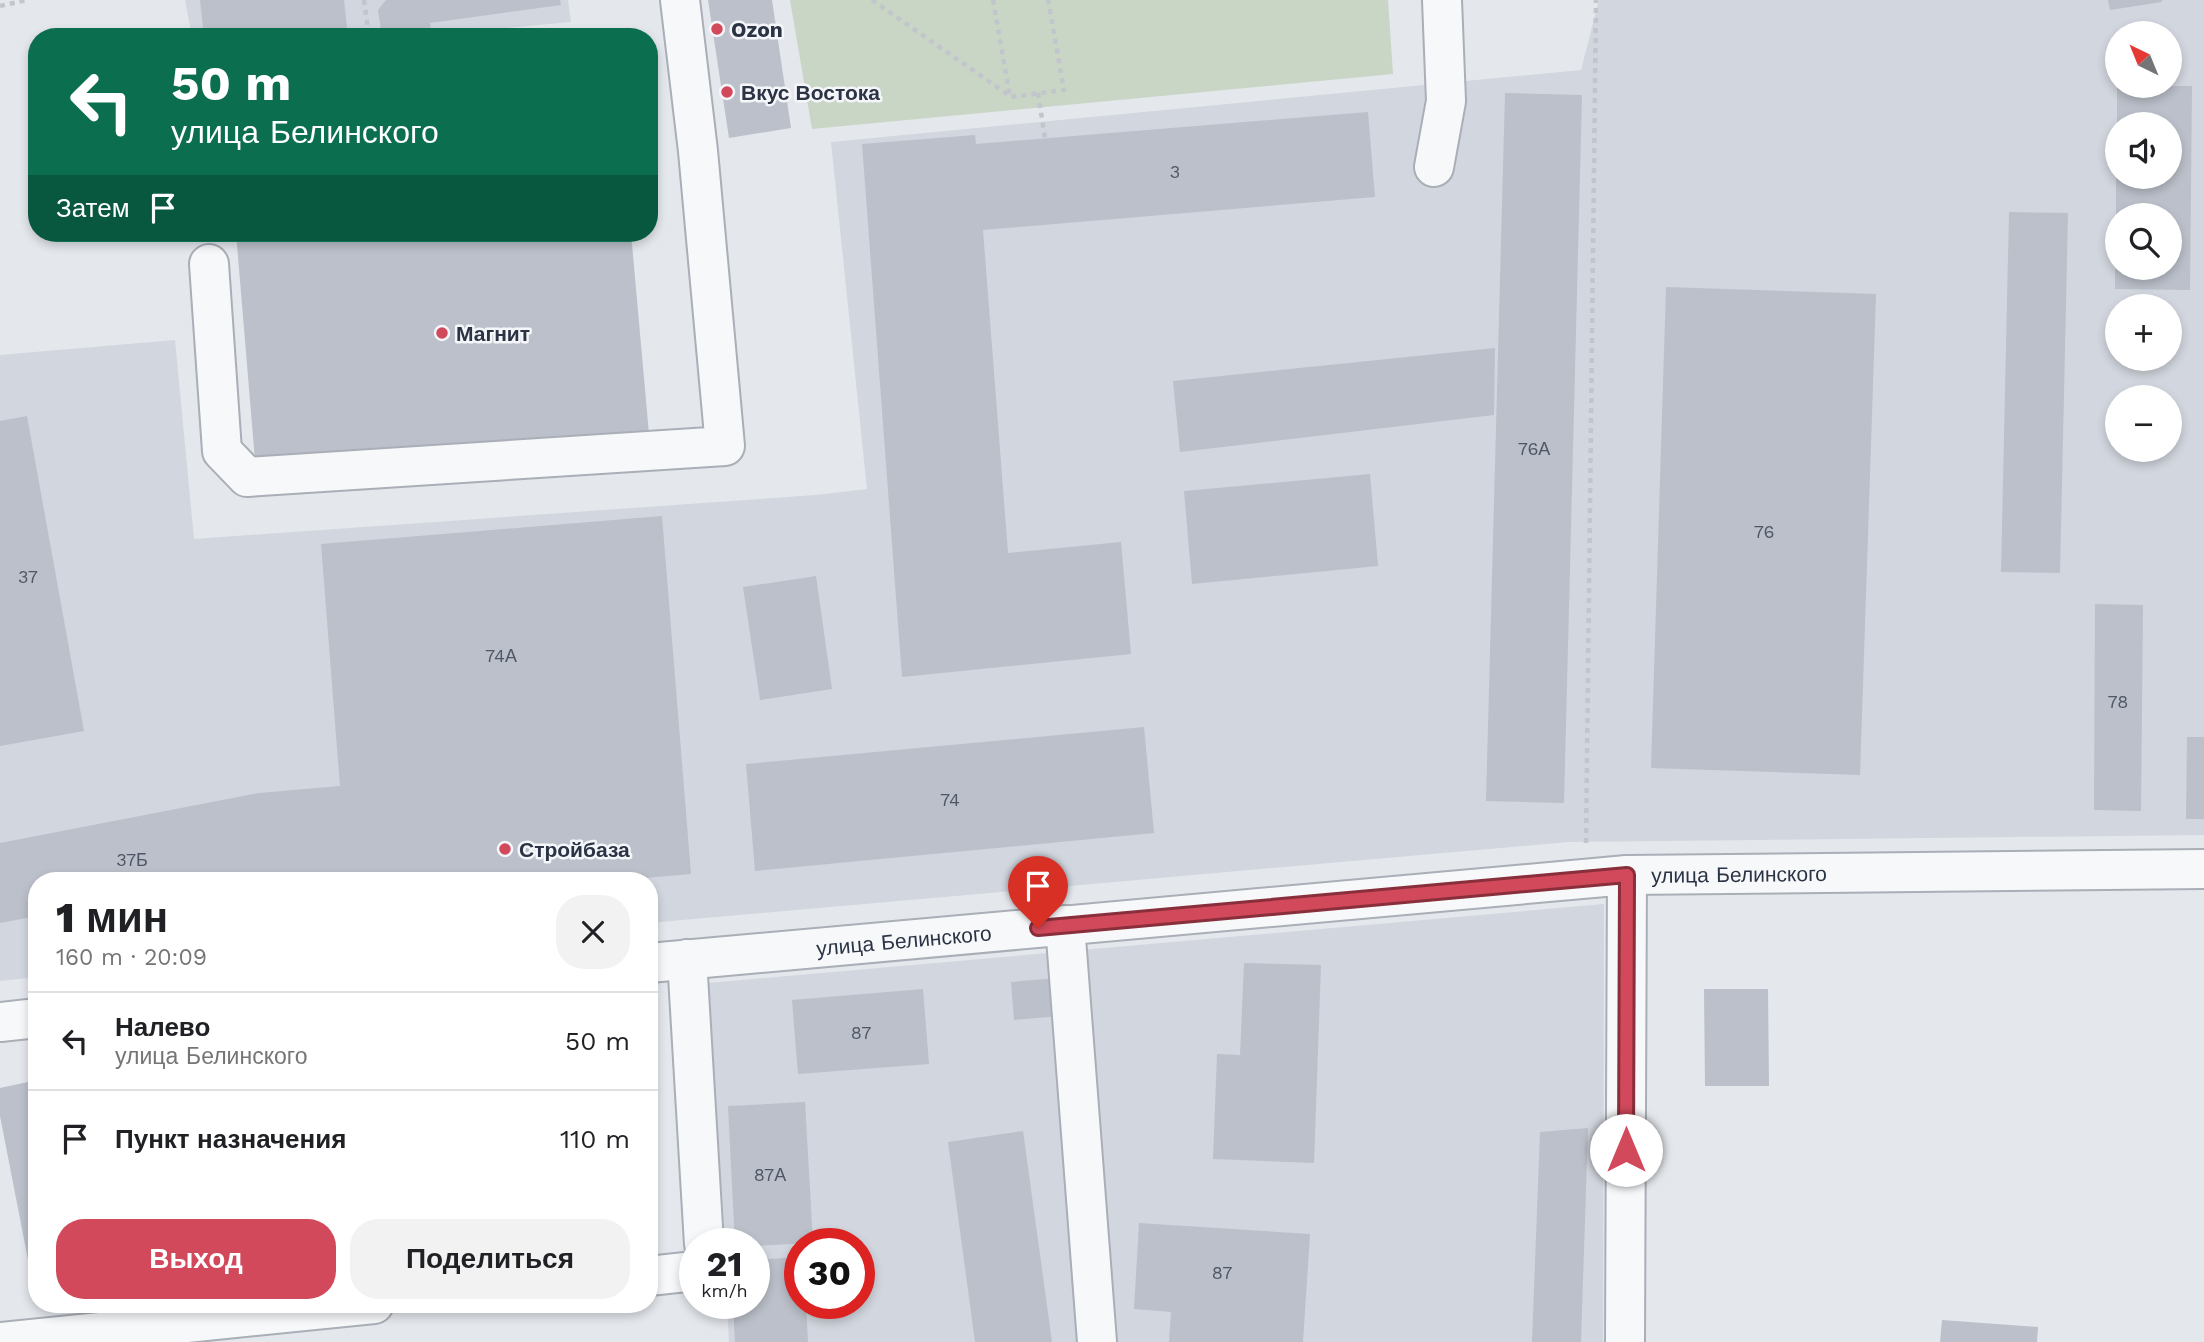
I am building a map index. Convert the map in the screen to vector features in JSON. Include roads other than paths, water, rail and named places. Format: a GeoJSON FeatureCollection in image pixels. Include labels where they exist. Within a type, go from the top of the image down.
{"type":"FeatureCollection","features":[{"type":"Feature","properties":{"kind":"street"},"geometry":{"type":"LineString","coordinates":[[209,264],[222,451],[247,477],[725,446],[699,164],[680,0]]}},
{"type":"Feature","properties":{"kind":"street"},"geometry":{"type":"LineString","coordinates":[[1434,167],[1446,101],[1442,0]]}},
{"type":"Feature","properties":{"kind":"street","name":"улица Белинского"},"geometry":{"type":"LineString","coordinates":[[658,962],[1627,875],[2204,869]]}},
{"type":"Feature","properties":{"kind":"street"},"geometry":{"type":"LineString","coordinates":[[1625,1342],[1627,875]]}},
{"type":"Feature","properties":{"kind":"street"},"geometry":{"type":"LineString","coordinates":[[1065,925],[1097,1342]]}},
{"type":"Feature","properties":{"kind":"street"},"geometry":{"type":"LineString","coordinates":[[687,959],[703,1228]]}},
{"type":"Feature","properties":{"kind":"street"},"geometry":{"type":"LineString","coordinates":[[0,1022],[28,1019]]}},
{"type":"Feature","properties":{"kind":"street"},"geometry":{"type":"LineString","coordinates":[[658,1275],[679,1273]]}},
{"type":"Feature","properties":{"kind":"street"},"geometry":{"type":"LineString","coordinates":[[0,1342],[153,1315],[193,1313]]}},
{"type":"Feature","properties":{"kind":"place","name":"Ozon"},"geometry":{"type":"Point","coordinates":[717,29]}},
{"type":"Feature","properties":{"kind":"place","name":"Вкус Востока"},"geometry":{"type":"Point","coordinates":[727,92]}},
{"type":"Feature","properties":{"kind":"place","name":"Магнит"},"geometry":{"type":"Point","coordinates":[442,333]}},
{"type":"Feature","properties":{"kind":"place","name":"Стройбаза"},"geometry":{"type":"Point","coordinates":[505,849]}}]}
